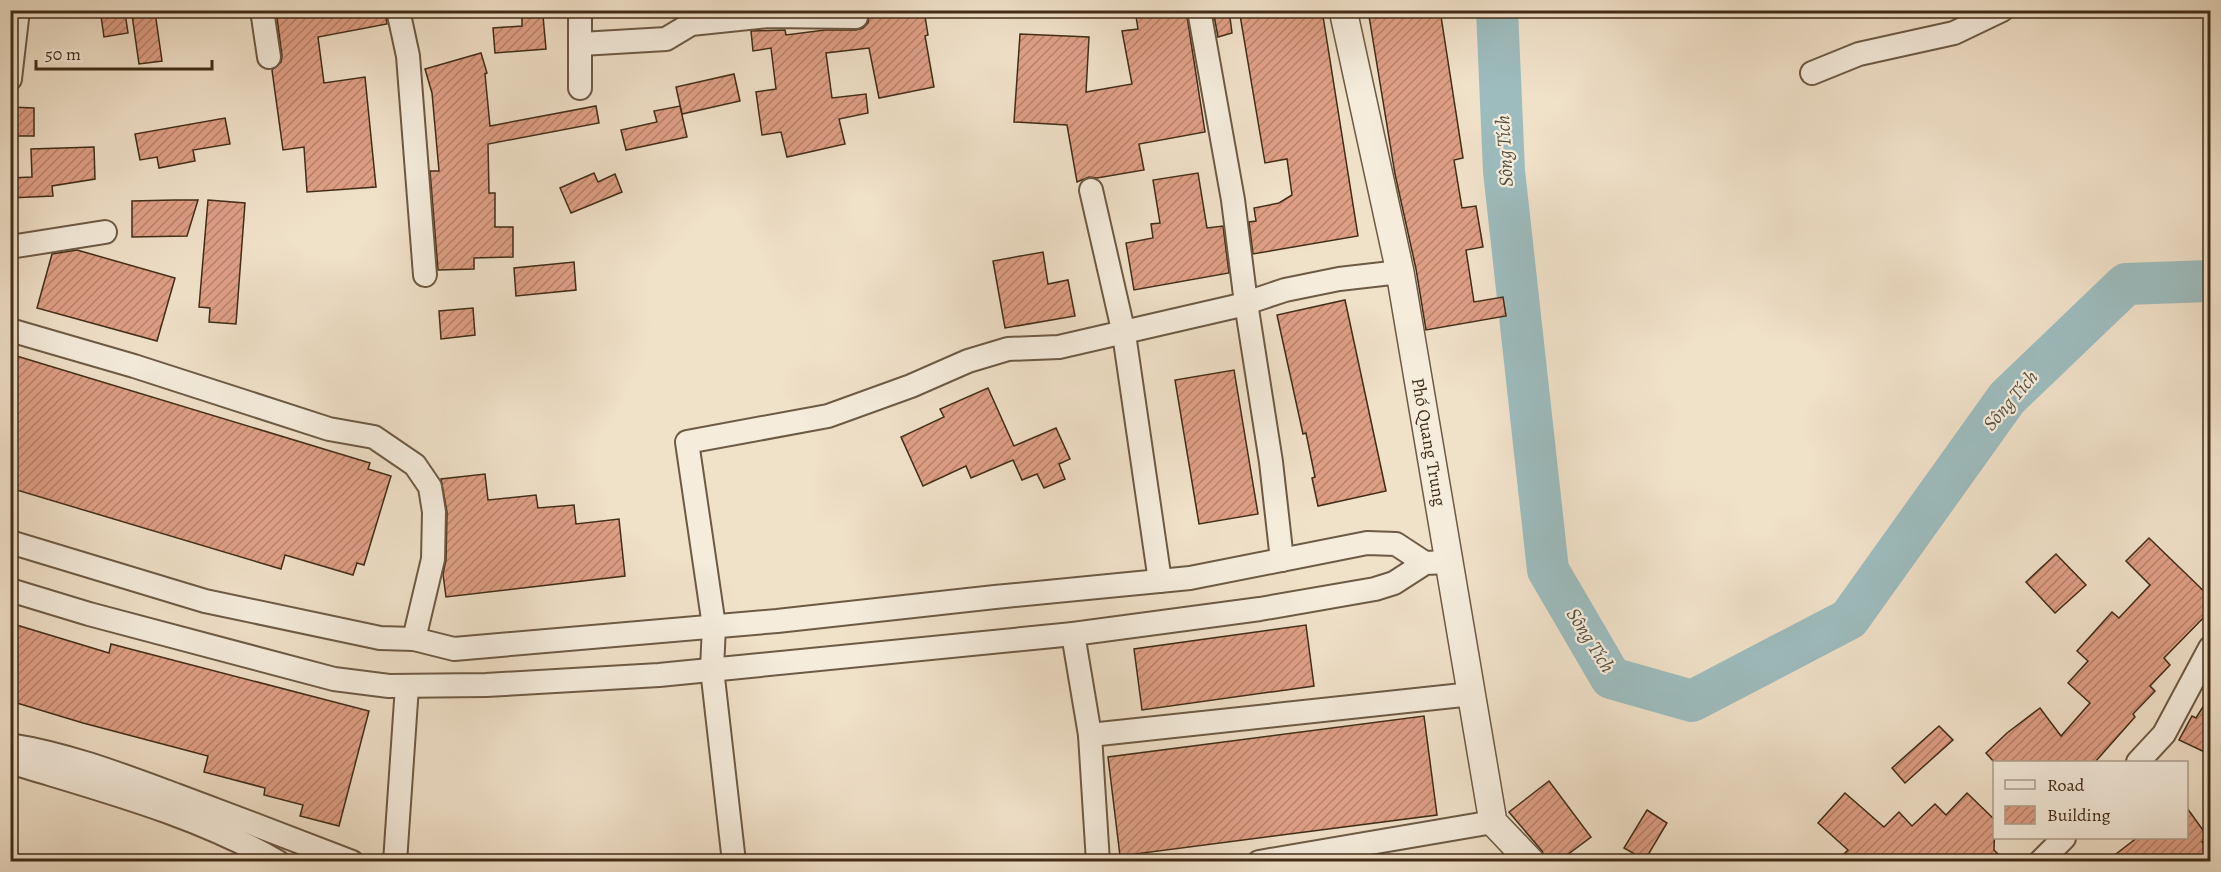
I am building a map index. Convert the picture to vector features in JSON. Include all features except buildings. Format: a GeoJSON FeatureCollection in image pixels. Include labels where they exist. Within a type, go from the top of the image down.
{"type":"FeatureCollection","features":[{"type":"Feature","properties":{"kind":"street"},"geometry":{"type":"LineString","coordinates":[[10,79],[18,10]]}},
{"type":"Feature","properties":{"kind":"street"},"geometry":{"type":"LineString","coordinates":[[262,10],[269,57]]}},
{"type":"Feature","properties":{"kind":"street"},"geometry":{"type":"LineString","coordinates":[[398,10],[408,56],[425,275]]}},
{"type":"Feature","properties":{"kind":"street"},"geometry":{"type":"LineString","coordinates":[[580,10],[580,88]]}},
{"type":"Feature","properties":{"kind":"street"},"geometry":{"type":"LineString","coordinates":[[1199,10],[1233,200],[1246,303],[1271,462],[1282,560]]}},
{"type":"Feature","properties":{"kind":"street","name":"Phố Quang Trung"},"geometry":{"type":"LineString","coordinates":[[1343,10],[1400,272],[1437,563],[1472,694],[1493,822]]}},
{"type":"Feature","properties":{"kind":"street"},"geometry":{"type":"LineString","coordinates":[[1812,73],[1859,54],[1954,33],[2002,10]]}},
{"type":"Feature","properties":{"kind":"street"},"geometry":{"type":"LineString","coordinates":[[580,44],[666,39],[691,24],[769,16],[856,17]]}},
{"type":"Feature","properties":{"kind":"street"},"geometry":{"type":"LineString","coordinates":[[1091,190],[1124,334],[1160,581]]}},
{"type":"Feature","properties":{"kind":"street"},"geometry":{"type":"LineString","coordinates":[[10,247],[105,232]]}},
{"type":"Feature","properties":{"kind":"street"},"geometry":{"type":"LineString","coordinates":[[734,861],[712,669],[714,626],[687,442],[828,416],[911,386],[968,361],[1008,349],[1059,347],[1124,334],[1246,303],[1285,290],[1339,279],[1400,272]]}},
{"type":"Feature","properties":{"kind":"street"},"geometry":{"type":"LineString","coordinates":[[10,330],[134,366],[329,429],[374,437],[415,465],[430,487],[434,512],[433,559],[414,639]]}},
{"type":"Feature","properties":{"kind":"street"},"geometry":{"type":"LineString","coordinates":[[10,542],[205,601],[380,638],[414,639],[454,649],[714,626],[1190,578],[1367,543],[1396,544],[1437,563]]}},
{"type":"Feature","properties":{"kind":"street"},"geometry":{"type":"LineString","coordinates":[[10,590],[89,614],[334,679],[407,686],[498,684],[712,669],[1073,634],[1260,609],[1375,589],[1394,583],[1437,563]]}},
{"type":"Feature","properties":{"kind":"street"},"geometry":{"type":"LineString","coordinates":[[1073,634],[1090,735],[1098,861]]}},
{"type":"Feature","properties":{"kind":"street"},"geometry":{"type":"LineString","coordinates":[[2139,761],[2164,734],[2211,648]]}},
{"type":"Feature","properties":{"kind":"street"},"geometry":{"type":"LineString","coordinates":[[395,861],[407,686]]}},
{"type":"Feature","properties":{"kind":"street"},"geometry":{"type":"LineString","coordinates":[[1090,735],[1472,694]]}},
{"type":"Feature","properties":{"kind":"street"},"geometry":{"type":"LineString","coordinates":[[10,745],[37,749],[125,777],[352,861]]}},
{"type":"Feature","properties":{"kind":"street"},"geometry":{"type":"LineString","coordinates":[[10,762],[153,805],[278,861]]}},
{"type":"Feature","properties":{"kind":"street"},"geometry":{"type":"LineString","coordinates":[[1260,861],[1493,822],[1531,861]]}},
{"type":"Feature","properties":{"kind":"street"},"geometry":{"type":"LineString","coordinates":[[2040,861],[2062,839]]}},
{"type":"Feature","properties":{"kind":"waterway","name":"Sông Tích"},"geometry":{"type":"LineString","coordinates":[[1497,10],[1504,171],[1548,570],[1611,678],[1692,701],[1849,619],[2007,398],[2126,284],[2210,281]]}}]}
